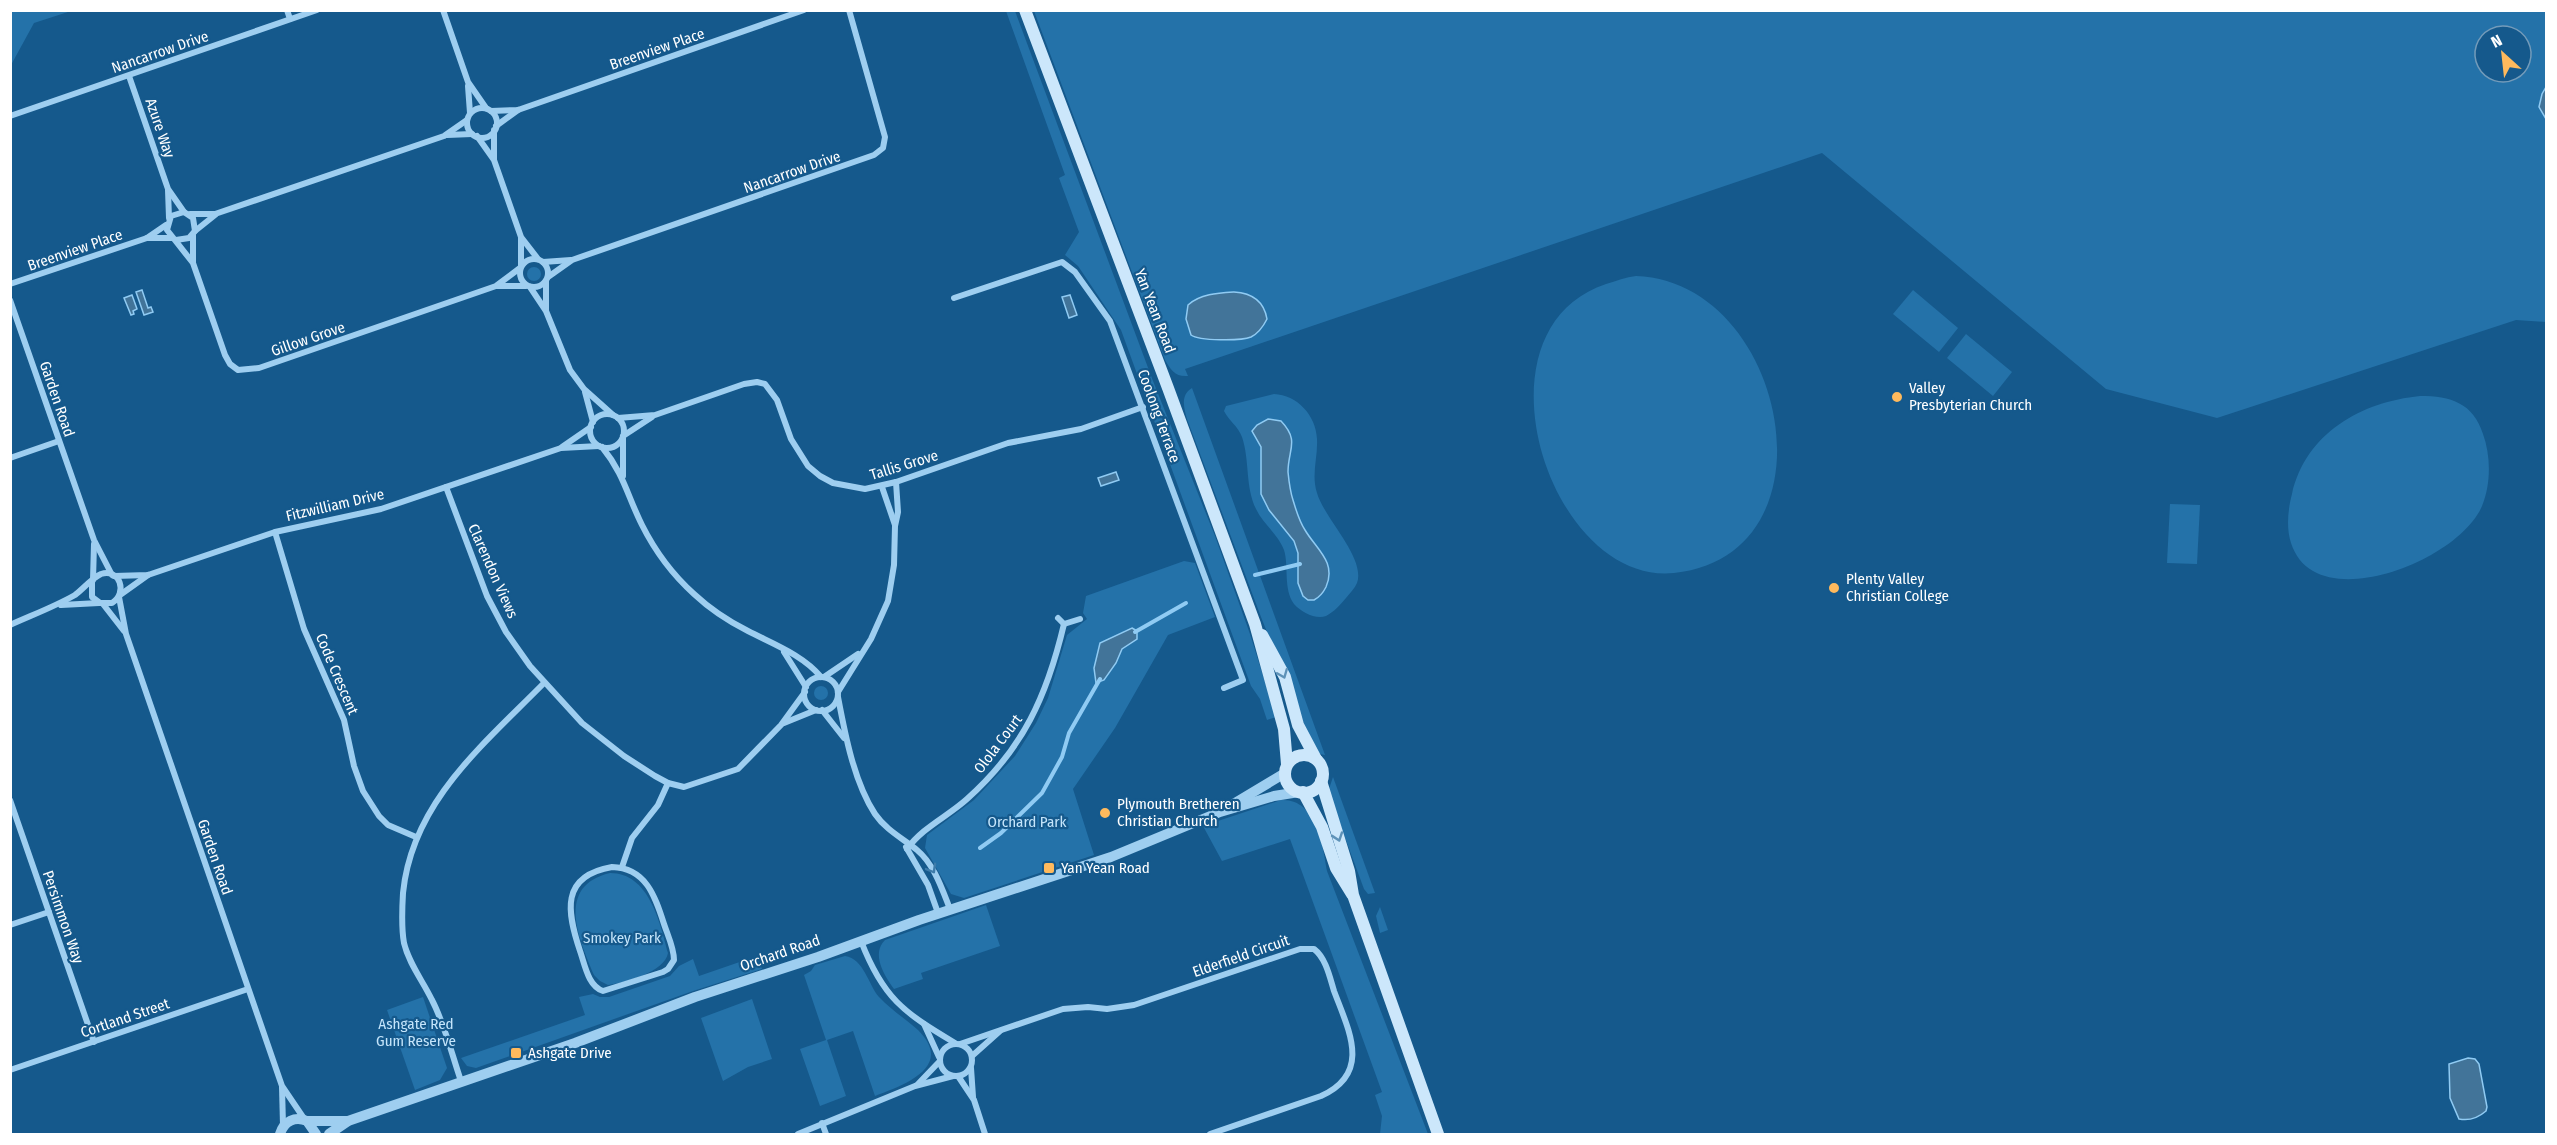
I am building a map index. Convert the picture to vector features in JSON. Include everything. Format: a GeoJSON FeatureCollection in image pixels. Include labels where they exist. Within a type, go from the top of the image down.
{"type":"FeatureCollection","features":[{"type":"Feature","properties":{"kind":"main road","name":"Yan Yean Road"},"geometry":{"type":"LineString","coordinates":[[1025,10],[1255,624],[1284,729],[1286,769]]}},
{"type":"Feature","properties":{"kind":"main road","name":"Yan Yean Road"},"geometry":{"type":"LineString","coordinates":[[1255,624],[1285,677],[1298,725],[1316,759]]}},
{"type":"Feature","properties":{"kind":"main road"},"geometry":{"type":"LineString","coordinates":[[1353,895],[1341,878],[1322,827],[1301,792],[1287,783],[1286,769],[1300,755],[1316,759],[1322,767],[1321,782],[1349,871],[1353,895],[1438,1134]]}},
{"type":"Feature","properties":{"kind":"main road"},"geometry":{"type":"LineString","coordinates":[[1301,792],[1314,790],[1321,782]]}},
{"type":"Feature","properties":{"kind":"street"},"geometry":{"type":"LineString","coordinates":[[287,10],[290,20]]}},
{"type":"Feature","properties":{"kind":"street","name":"Nancarrow Drive"},"geometry":{"type":"LineString","coordinates":[[10,116],[316,10]]}},
{"type":"Feature","properties":{"kind":"street"},"geometry":{"type":"LineString","coordinates":[[443,10],[468,82],[495,117],[494,160]]}},
{"type":"Feature","properties":{"kind":"street","name":"Breenview Place"},"geometry":{"type":"LineString","coordinates":[[495,128],[518,110],[804,10]]}},
{"type":"Feature","properties":{"kind":"street","name":"Nancarrow Drive"},"geometry":{"type":"LineString","coordinates":[[540,261],[572,260],[874,155],[882,148],[885,137],[849,10]]}},
{"type":"Feature","properties":{"kind":"street","name":"Azure Way"},"geometry":{"type":"LineString","coordinates":[[129,76],[168,189],[168,222]]}},
{"type":"Feature","properties":{"kind":"street"},"geometry":{"type":"LineString","coordinates":[[468,82],[469,117],[475,135],[494,160],[521,237],[548,269],[546,310]]}},
{"type":"Feature","properties":{"kind":"street"},"geometry":{"type":"LineString","coordinates":[[444,136],[477,109],[488,110]]}},
{"type":"Feature","properties":{"kind":"street","name":"Breenview Place"},"geometry":{"type":"LineString","coordinates":[[488,110],[518,110]]}},
{"type":"Feature","properties":{"kind":"street"},"geometry":{"type":"LineString","coordinates":[[215,214],[185,240],[174,239],[168,222],[175,213],[215,214],[444,136],[487,136],[495,128]]}},
{"type":"Feature","properties":{"kind":"street","name":"Azure Way"},"geometry":{"type":"LineString","coordinates":[[168,189],[187,213]]}},
{"type":"Feature","properties":{"kind":"street"},"geometry":{"type":"LineString","coordinates":[[187,213],[195,222],[194,233]]}},
{"type":"Feature","properties":{"kind":"street","name":"Breenview Place"},"geometry":{"type":"LineString","coordinates":[[10,285],[147,238],[168,222]]}},
{"type":"Feature","properties":{"kind":"street","name":"Gillow Grove"},"geometry":{"type":"LineString","coordinates":[[193,262],[194,233]]}},
{"type":"Feature","properties":{"kind":"street"},"geometry":{"type":"LineString","coordinates":[[521,237],[521,279],[546,310],[567,364],[584,389],[624,427],[623,476]]}},
{"type":"Feature","properties":{"kind":"street","name":"Breenview Place"},"geometry":{"type":"LineString","coordinates":[[147,238],[174,239]]}},
{"type":"Feature","properties":{"kind":"street","name":"Gillow Grove"},"geometry":{"type":"LineString","coordinates":[[174,239],[193,262],[225,355],[230,364],[238,370],[259,368],[496,286],[521,267]]}},
{"type":"Feature","properties":{"kind":"street"},"geometry":{"type":"LineString","coordinates":[[521,267],[529,260],[540,261]]}},
{"type":"Feature","properties":{"kind":"street","name":"Nancarrow Drive"},"geometry":{"type":"LineString","coordinates":[[547,279],[572,260]]}},
{"type":"Feature","properties":{"kind":"street","name":"Coolong Terrace"},"geometry":{"type":"LineString","coordinates":[[954,298],[1053,263],[1062,262],[1067,264],[1110,321],[1243,680],[1224,688]]}},
{"type":"Feature","properties":{"kind":"street"},"geometry":{"type":"LineString","coordinates":[[529,287],[541,286],[547,279]]}},
{"type":"Feature","properties":{"kind":"street","name":"Gillow Grove"},"geometry":{"type":"LineString","coordinates":[[496,286],[529,287]]}},
{"type":"Feature","properties":{"kind":"street","name":"Garden Road"},"geometry":{"type":"LineString","coordinates":[[10,300],[94,540],[113,575]]}},
{"type":"Feature","properties":{"kind":"street","name":"Tallis Grove"},"geometry":{"type":"LineString","coordinates":[[623,437],[655,415],[744,384],[757,382],[765,384],[777,400],[791,439],[808,466],[820,476],[849,488],[865,489],[882,487],[1008,443],[1081,429],[1143,407]]}},
{"type":"Feature","properties":{"kind":"street"},"geometry":{"type":"LineString","coordinates":[[584,389],[592,424],[592,438],[623,476],[636,512],[650,539],[683,583],[720,615],[797,657],[822,677],[833,682],[838,694],[846,741],[869,804],[883,824],[925,858],[950,909]]}},
{"type":"Feature","properties":{"kind":"street"},"geometry":{"type":"LineString","coordinates":[[592,424],[602,415],[615,417]]}},
{"type":"Feature","properties":{"kind":"street","name":"Tallis Grove"},"geometry":{"type":"LineString","coordinates":[[615,417],[655,415]]}},
{"type":"Feature","properties":{"kind":"street","name":"Fitzwilliam Drive"},"geometry":{"type":"LineString","coordinates":[[561,448],[592,424]]}},
{"type":"Feature","properties":{"kind":"street"},"geometry":{"type":"LineString","coordinates":[[601,447],[615,446],[623,437]]}},
{"type":"Feature","properties":{"kind":"street"},"geometry":{"type":"LineString","coordinates":[[10,458],[59,441]]}},
{"type":"Feature","properties":{"kind":"street","name":"Fitzwilliam Drive"},"geometry":{"type":"LineString","coordinates":[[120,596],[148,575],[274,532],[373,511],[561,448],[601,447]]}},
{"type":"Feature","properties":{"kind":"street"},"geometry":{"type":"LineString","coordinates":[[781,725],[832,706],[861,652],[871,639],[888,601],[894,565],[895,526],[898,512],[896,482]]}},
{"type":"Feature","properties":{"kind":"street","name":"Clarendon Views"},"geometry":{"type":"LineString","coordinates":[[446,487],[487,596],[512,641],[563,704],[601,739],[668,783]]}},
{"type":"Feature","properties":{"kind":"street"},"geometry":{"type":"LineString","coordinates":[[882,487],[895,526]]}},
{"type":"Feature","properties":{"kind":"street","name":"Code Crescent"},"geometry":{"type":"LineString","coordinates":[[274,532],[304,629],[344,720],[354,766],[363,791],[378,816],[388,825],[416,837]]}},
{"type":"Feature","properties":{"kind":"street","name":"Garden Road"},"geometry":{"type":"LineString","coordinates":[[93,581],[94,540]]}},
{"type":"Feature","properties":{"kind":"street"},"geometry":{"type":"LineString","coordinates":[[10,625],[57,605],[100,575],[113,575],[121,586],[120,596],[112,603],[57,605]]}},
{"type":"Feature","properties":{"kind":"street","name":"Fitzwilliam Drive"},"geometry":{"type":"LineString","coordinates":[[113,575],[148,575]]}},
{"type":"Feature","properties":{"kind":"street"},"geometry":{"type":"LineString","coordinates":[[93,581],[92,597],[101,604]]}},
{"type":"Feature","properties":{"kind":"street","name":"Garden Road"},"geometry":{"type":"LineString","coordinates":[[120,596],[126,634],[282,1086],[306,1120]]}},
{"type":"Feature","properties":{"kind":"street","name":"Garden Road"},"geometry":{"type":"LineString","coordinates":[[101,604],[126,634]]}},
{"type":"Feature","properties":{"kind":"street"},"geometry":{"type":"LineString","coordinates":[[1058,618],[1064,624],[1080,619]]}},
{"type":"Feature","properties":{"kind":"street","name":"Olola Court"},"geometry":{"type":"LineString","coordinates":[[909,847],[927,827],[978,789],[1018,740],[1045,691],[1064,624]]}},
{"type":"Feature","properties":{"kind":"street"},"geometry":{"type":"LineString","coordinates":[[782,649],[806,690],[807,703],[819,710],[846,741]]}},
{"type":"Feature","properties":{"kind":"street"},"geometry":{"type":"LineString","coordinates":[[622,867],[632,838],[658,805],[668,783],[684,787],[738,769],[781,725],[811,681],[822,677],[861,652]]}},
{"type":"Feature","properties":{"kind":"street"},"geometry":{"type":"LineString","coordinates":[[461,1081],[436,1008],[410,961],[405,944],[402,918],[408,861],[416,837],[431,807],[451,779],[544,683]]}},
{"type":"Feature","properties":{"kind":"street","name":"Orchard Road"},"geometry":{"type":"LineString","coordinates":[[1220,812],[1286,769]]}},
{"type":"Feature","properties":{"kind":"street","name":"Orchard Road"},"geometry":{"type":"LineString","coordinates":[[329,1134],[348,1121],[575,1043],[695,997],[938,913],[1111,857],[1220,812],[1274,796],[1301,792]]}},
{"type":"Feature","properties":{"kind":"street","name":"Persimmon Way"},"geometry":{"type":"LineString","coordinates":[[10,800],[94,1042]]}},
{"type":"Feature","properties":{"kind":"street"},"geometry":{"type":"LineString","coordinates":[[909,847],[928,885],[938,913]]}},
{"type":"Feature","properties":{"kind":"street"},"geometry":{"type":"LineString","coordinates":[[622,867],[642,878],[655,895],[674,960],[663,972],[603,991],[595,987],[586,969],[571,924],[570,902],[573,891],[587,875],[599,869],[622,867]]}},
{"type":"Feature","properties":{"kind":"street"},"geometry":{"type":"LineString","coordinates":[[10,925],[49,912]]}},
{"type":"Feature","properties":{"kind":"street"},"geometry":{"type":"LineString","coordinates":[[861,941],[872,969],[891,998],[924,1024],[969,1050],[972,1056],[974,1100],[985,1134]]}},
{"type":"Feature","properties":{"kind":"street","name":"Elderfield Circuit"},"geometry":{"type":"LineString","coordinates":[[958,1044],[1063,1009],[1088,1007],[1107,1009],[1134,1005],[1300,949],[1314,949],[1324,962],[1350,1033],[1353,1058],[1348,1074],[1338,1087],[1321,1096],[1210,1134]]}},
{"type":"Feature","properties":{"kind":"street","name":"Cortland Street"},"geometry":{"type":"LineString","coordinates":[[10,1070],[248,989]]}},
{"type":"Feature","properties":{"kind":"street"},"geometry":{"type":"LineString","coordinates":[[924,1024],[944,1071],[955,1076],[974,1100]]}},
{"type":"Feature","properties":{"kind":"street","name":"Elderfield Circuit"},"geometry":{"type":"LineString","coordinates":[[972,1056],[1003,1029]]}},
{"type":"Feature","properties":{"kind":"street"},"geometry":{"type":"LineString","coordinates":[[915,1086],[939,1059],[944,1048],[958,1044]]}},
{"type":"Feature","properties":{"kind":"street"},"geometry":{"type":"LineString","coordinates":[[798,1134],[915,1086],[968,1072],[971,1067]]}},
{"type":"Feature","properties":{"kind":"street","name":"Garden Road"},"geometry":{"type":"LineString","coordinates":[[280,1131],[282,1086]]}},
{"type":"Feature","properties":{"kind":"street","name":"Orchard Road"},"geometry":{"type":"LineString","coordinates":[[280,1131],[290,1120],[348,1121]]}},
{"type":"Feature","properties":{"kind":"street"},"geometry":{"type":"LineString","coordinates":[[306,1120],[316,1134]]}},
{"type":"Feature","properties":{"kind":"street"},"geometry":{"type":"LineString","coordinates":[[822,1123],[826,1134]]}},
{"type":"Feature","properties":{"kind":"green space"},"geometry":{"type":"Polygon","coordinates":[[[11,10],[71,11],[34,23],[11,65],[11,10]]]}},
{"type":"Feature","properties":{"kind":"green space"},"geometry":{"type":"Polygon","coordinates":[[[1006,11],[1015,11],[1153,381],[1215,536],[1250,634],[1276,717],[1267,720],[1260,699],[1251,686],[1121,330],[1078,266],[1065,255],[1079,232],[1059,178],[1065,175],[1006,11]]]}},
{"type":"Feature","properties":{"kind":"green space"},"geometry":{"type":"Polygon","coordinates":[[[1034,11],[2546,11],[2546,322],[2516,320],[2217,418],[2106,389],[1822,153],[1185,369],[1188,376],[1180,375],[1169,367],[1034,11]]]}},
{"type":"Feature","properties":{"kind":"green space"},"geometry":{"type":"Polygon","coordinates":[[[534,267],[539,269],[541,274],[539,279],[534,281],[529,279],[527,274],[529,269],[534,267]]]}},
{"type":"Feature","properties":{"kind":"green space"},"geometry":{"type":"Polygon","coordinates":[[[1636,276],[1688,289],[1729,322],[1759,367],[1775,420],[1776,472],[1760,520],[1727,555],[1674,573],[1630,566],[1592,540],[1561,499],[1541,451],[1534,399],[1541,350],[1564,310],[1606,284],[1636,276]]]}},
{"type":"Feature","properties":{"kind":"green space"},"geometry":{"type":"Polygon","coordinates":[[[1913,290],[1958,328],[1939,352],[1893,314],[1913,290]]]}},
{"type":"Feature","properties":{"kind":"green space"},"geometry":{"type":"Polygon","coordinates":[[[1966,334],[2012,372],[1993,396],[1947,358],[1966,334]]]}},
{"type":"Feature","properties":{"kind":"green space"},"geometry":{"type":"Polygon","coordinates":[[[1192,388],[1325,755],[1320,754],[1312,745],[1187,419],[1184,398],[1192,388]]]}},
{"type":"Feature","properties":{"kind":"green space"},"geometry":{"type":"Polygon","coordinates":[[[1274,394],[1297,402],[1309,414],[1313,422],[1317,439],[1315,486],[1317,493],[1356,562],[1357,583],[1335,610],[1322,617],[1313,616],[1301,610],[1291,598],[1287,585],[1284,550],[1256,509],[1250,491],[1242,437],[1224,411],[1226,406],[1274,394]]]}},
{"type":"Feature","properties":{"kind":"green space"},"geometry":{"type":"Polygon","coordinates":[[[2431,396],[2459,403],[2467,408],[2479,423],[2487,451],[2489,470],[2482,506],[2471,523],[2454,540],[2408,566],[2382,575],[2356,579],[2333,578],[2309,569],[2295,552],[2289,537],[2288,525],[2292,494],[2299,473],[2310,454],[2339,424],[2357,414],[2398,399],[2431,396]]]}},
{"type":"Feature","properties":{"kind":"green space"},"geometry":{"type":"Polygon","coordinates":[[[2170,504],[2200,505],[2197,564],[2167,563],[2170,504]]]}},
{"type":"Feature","properties":{"kind":"green space","name":"Orchard Park"},"geometry":{"type":"Polygon","coordinates":[[[1184,561],[1195,563],[1215,617],[1168,635],[1115,728],[1073,789],[1094,855],[964,898],[951,894],[925,848],[927,835],[974,800],[1015,756],[1036,723],[1048,698],[1067,635],[1087,619],[1083,613],[1086,596],[1184,561]]]}},
{"type":"Feature","properties":{"kind":"green space"},"geometry":{"type":"Polygon","coordinates":[[[821,686],[826,688],[828,693],[826,698],[821,700],[816,698],[814,693],[816,688],[821,686]]]}},
{"type":"Feature","properties":{"kind":"green space"},"geometry":{"type":"Polygon","coordinates":[[[1333,777],[1375,893],[1368,894],[1364,889],[1331,800],[1329,789],[1333,777]]]}},
{"type":"Feature","properties":{"kind":"green space"},"geometry":{"type":"Polygon","coordinates":[[[1281,800],[1293,801],[1302,807],[1316,825],[1327,871],[1428,1134],[1380,1134],[1382,1116],[1375,1095],[1382,1092],[1290,839],[1222,861],[1203,826],[1281,800]]]}},
{"type":"Feature","properties":{"kind":"green space","name":"Smokey Park"},"geometry":{"type":"Polygon","coordinates":[[[610,873],[623,875],[634,881],[651,901],[668,953],[660,966],[652,971],[624,982],[608,985],[594,975],[582,946],[576,915],[577,901],[582,889],[593,880],[610,873]]]}},
{"type":"Feature","properties":{"kind":"green space"},"geometry":{"type":"Polygon","coordinates":[[[986,905],[1000,946],[921,973],[923,979],[894,989],[880,965],[879,952],[885,940],[986,905]]]}},
{"type":"Feature","properties":{"kind":"green space"},"geometry":{"type":"Polygon","coordinates":[[[1380,907],[1388,930],[1380,933],[1376,916],[1380,907]]]}},
{"type":"Feature","properties":{"kind":"green space"},"geometry":{"type":"Polygon","coordinates":[[[757,956],[762,969],[476,1068],[467,1066],[461,1058],[585,1015],[579,997],[593,994],[609,997],[670,976],[679,966],[693,959],[699,976],[757,956]]]}},
{"type":"Feature","properties":{"kind":"green space"},"geometry":{"type":"Polygon","coordinates":[[[845,956],[857,962],[879,997],[918,1030],[928,1043],[931,1054],[928,1064],[921,1073],[875,1096],[853,1031],[827,1040],[846,1096],[820,1106],[800,1049],[826,1040],[804,975],[815,965],[845,956]]]}},
{"type":"Feature","properties":{"kind":"green space","name":"Ashgate Red Gum Reserve"},"geometry":{"type":"Polygon","coordinates":[[[423,997],[447,1068],[440,1080],[415,1090],[387,1010],[423,997]]]}},
{"type":"Feature","properties":{"kind":"green space"},"geometry":{"type":"Polygon","coordinates":[[[752,999],[772,1059],[748,1067],[723,1081],[701,1018],[752,999]]]}},
{"type":"Feature","properties":{"kind":"shaded area"},"geometry":{"type":"Polygon","coordinates":[[[2546,87],[2546,119],[2539,107],[2546,87]]]}},
{"type":"Feature","properties":{"kind":"shaded area"},"geometry":{"type":"Polygon","coordinates":[[[142,290],[148,308],[151,307],[153,312],[144,315],[136,292],[142,290]]]}},
{"type":"Feature","properties":{"kind":"shaded area"},"geometry":{"type":"Polygon","coordinates":[[[1234,292],[1251,296],[1263,307],[1267,319],[1259,332],[1251,337],[1230,340],[1191,335],[1186,319],[1188,305],[1204,296],[1234,292]]]}},
{"type":"Feature","properties":{"kind":"shaded area"},"geometry":{"type":"Polygon","coordinates":[[[132,295],[137,309],[131,315],[124,298],[132,295]]]}},
{"type":"Feature","properties":{"kind":"shaded area"},"geometry":{"type":"Polygon","coordinates":[[[1070,295],[1077,315],[1069,318],[1062,297],[1070,295]]]}},
{"type":"Feature","properties":{"kind":"shaded area"},"geometry":{"type":"Polygon","coordinates":[[[1268,419],[1281,421],[1290,434],[1292,445],[1288,472],[1292,497],[1303,527],[1324,556],[1329,570],[1326,587],[1314,600],[1308,600],[1303,596],[1298,583],[1298,553],[1294,541],[1269,510],[1261,494],[1261,447],[1252,431],[1268,419]]]}},
{"type":"Feature","properties":{"kind":"shaded area"},"geometry":{"type":"Polygon","coordinates":[[[1116,472],[1119,480],[1101,486],[1098,478],[1116,472]]]}},
{"type":"Feature","properties":{"kind":"shaded area"},"geometry":{"type":"Polygon","coordinates":[[[1132,628],[1137,631],[1137,639],[1122,649],[1116,663],[1104,680],[1096,683],[1094,668],[1100,643],[1132,628]]]}},
{"type":"Feature","properties":{"kind":"shaded area"},"geometry":{"type":"Polygon","coordinates":[[[2468,1058],[2475,1059],[2479,1064],[2487,1107],[2486,1111],[2480,1115],[2463,1120],[2459,1119],[2450,1098],[2449,1064],[2468,1058]]]}},
{"type":"Feature","properties":{"kind":"waterway"},"geometry":{"type":"LineString","coordinates":[[1255,575],[1300,564]]}},
{"type":"Feature","properties":{"kind":"waterway"},"geometry":{"type":"LineString","coordinates":[[1135,632],[1186,603]]}},
{"type":"Feature","properties":{"kind":"waterway"},"geometry":{"type":"LineString","coordinates":[[980,848],[1001,833],[1042,793],[1062,757],[1069,733],[1100,679]]}},
{"type":"Feature","properties":{"kind":"place","name":"Valley Presbyterian Church"},"geometry":{"type":"Point","coordinates":[1897,397]}},
{"type":"Feature","properties":{"kind":"place","name":"Plenty Valley Christian College"},"geometry":{"type":"Point","coordinates":[1834,588]}},
{"type":"Feature","properties":{"kind":"place","name":"Plymouth Bretheren Christian Church"},"geometry":{"type":"Point","coordinates":[1105,813]}},
{"type":"Feature","properties":{"kind":"place","name":"Yan Yean Road"},"geometry":{"type":"Point","coordinates":[1049,868]}},
{"type":"Feature","properties":{"kind":"place","name":"Ashgate Drive"},"geometry":{"type":"Point","coordinates":[516,1053]}}]}
